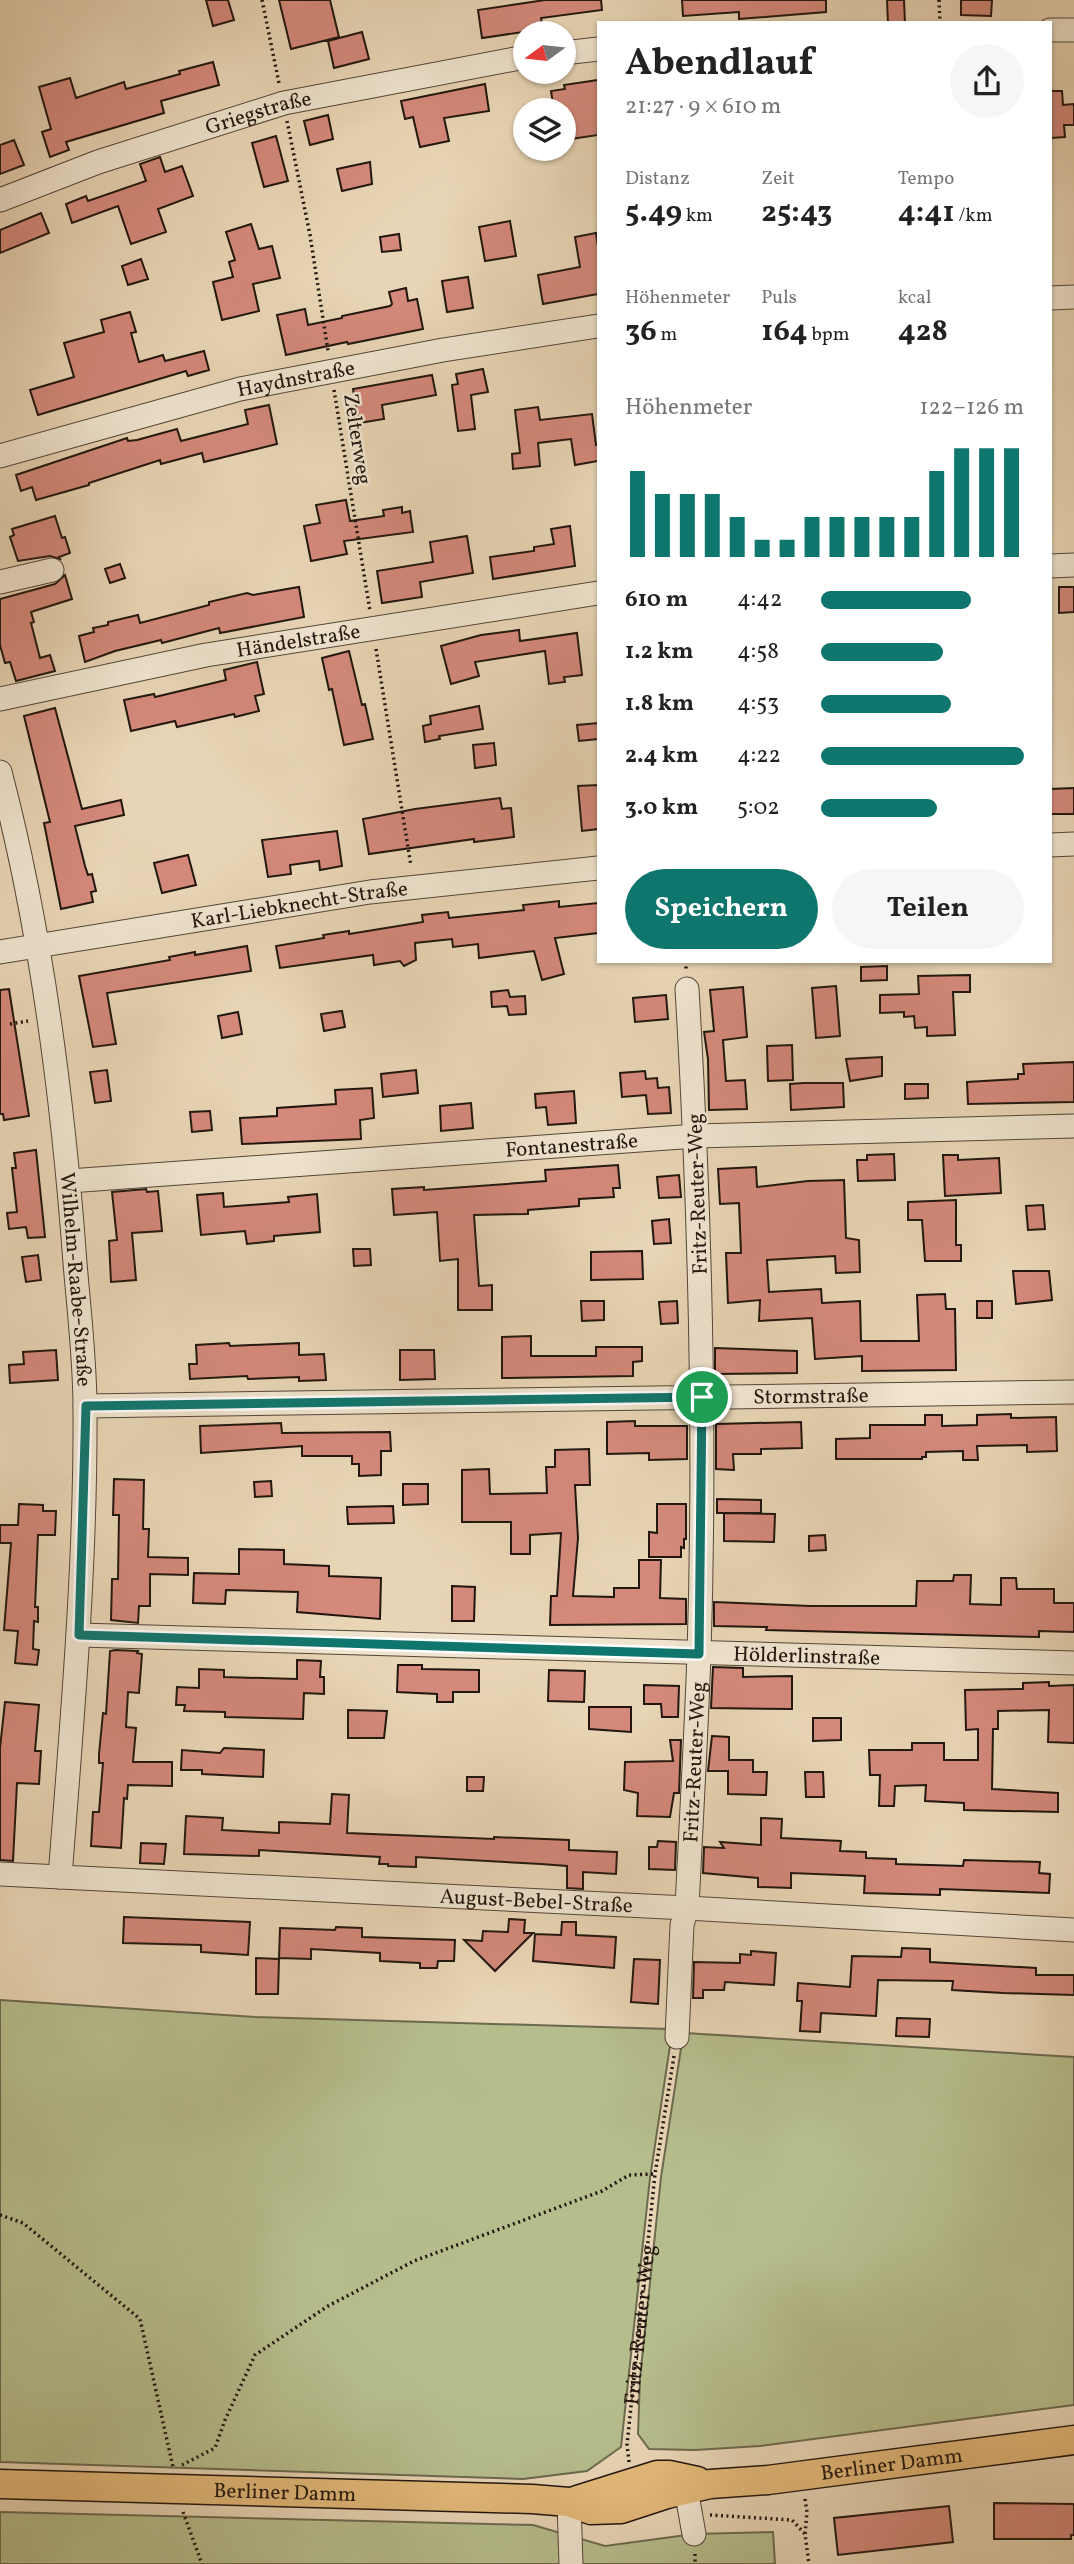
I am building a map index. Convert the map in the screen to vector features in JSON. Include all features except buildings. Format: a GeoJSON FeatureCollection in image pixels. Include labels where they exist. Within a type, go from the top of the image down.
{"type":"FeatureCollection","features":[{"type":"Feature","properties":{"kind":"main road","name":"Berliner Damm"},"geometry":{"type":"LineString","coordinates":[[0,2484],[532,2499],[569,2502],[591,2510],[621,2509],[693,2500],[768,2480],[1074,2440]]}},
{"type":"Feature","properties":{"kind":"street"},"geometry":{"type":"LineString","coordinates":[[1052,30],[1074,30]]}},
{"type":"Feature","properties":{"kind":"street"},"geometry":{"type":"LineString","coordinates":[[576,52],[597,49]]}},
{"type":"Feature","properties":{"kind":"street","name":"Griegstraße"},"geometry":{"type":"LineString","coordinates":[[0,200],[98,163],[284,103],[513,59]]}},
{"type":"Feature","properties":{"kind":"street"},"geometry":{"type":"LineString","coordinates":[[1052,298],[1074,297]]}},
{"type":"Feature","properties":{"kind":"street","name":"Haydnstraße"},"geometry":{"type":"LineString","coordinates":[[0,456],[228,392],[443,350],[597,326]]}},
{"type":"Feature","properties":{"kind":"street"},"geometry":{"type":"LineString","coordinates":[[1052,565],[1074,565]]}},
{"type":"Feature","properties":{"kind":"street"},"geometry":{"type":"LineString","coordinates":[[0,582],[52,570]]}},
{"type":"Feature","properties":{"kind":"street","name":"Händelstraße"},"geometry":{"type":"LineString","coordinates":[[0,699],[206,655],[597,593]]}},
{"type":"Feature","properties":{"kind":"street","name":"Wilhelm-Raabe-Straße"},"geometry":{"type":"LineString","coordinates":[[0,772],[38,945],[69,1181],[86,1406],[79,1635],[60,1877]]}},
{"type":"Feature","properties":{"kind":"street"},"geometry":{"type":"LineString","coordinates":[[1052,845],[1074,844]]}},
{"type":"Feature","properties":{"kind":"street","name":"Karl-Liebknecht-Straße"},"geometry":{"type":"LineString","coordinates":[[0,952],[414,886],[597,867]]}},
{"type":"Feature","properties":{"kind":"street","name":"Fritz-Reuter-Weg"},"geometry":{"type":"LineString","coordinates":[[677,2037],[682,1925],[687,1908],[699,1654],[702,1397],[696,1136],[687,989]]}},
{"type":"Feature","properties":{"kind":"street","name":"Fontanestraße"},"geometry":{"type":"LineString","coordinates":[[69,1181],[696,1136],[1074,1126]]}},
{"type":"Feature","properties":{"kind":"street","name":"Stormstraße"},"geometry":{"type":"LineString","coordinates":[[86,1406],[1074,1392]]}},
{"type":"Feature","properties":{"kind":"street","name":"Hölderlinstraße"},"geometry":{"type":"LineString","coordinates":[[79,1635],[1074,1663]]}},
{"type":"Feature","properties":{"kind":"street","name":"August-Bebel-Straße"},"geometry":{"type":"LineString","coordinates":[[0,1874],[1074,1930]]}},
{"type":"Feature","properties":{"kind":"street"},"geometry":{"type":"LineString","coordinates":[[569,2502],[571,2564]]}},
{"type":"Feature","properties":{"kind":"path","name":"Zelterweg"},"geometry":{"type":"LineString","coordinates":[[262,0],[310,235],[414,886]]}},
{"type":"Feature","properties":{"kind":"path"},"geometry":{"type":"LineString","coordinates":[[939,0],[940,21]]}},
{"type":"Feature","properties":{"kind":"path","name":"Fritz-Reuter-Weg"},"geometry":{"type":"LineString","coordinates":[[627,2445],[655,2174],[677,2037]]}},
{"type":"Feature","properties":{"kind":"path"},"geometry":{"type":"LineString","coordinates":[[0,2215],[23,2223],[140,2319],[173,2469],[215,2448],[255,2355],[328,2306],[414,2261],[602,2191],[629,2175],[655,2174]]}},
{"type":"Feature","properties":{"kind":"path"},"geometry":{"type":"LineString","coordinates":[[178,2490],[202,2564]]}},
{"type":"Feature","properties":{"kind":"path"},"geometry":{"type":"LineString","coordinates":[[804,2499],[809,2564]]}},
{"type":"Feature","properties":{"kind":"path"},"geometry":{"type":"LineString","coordinates":[[693,2500],[792,2520],[805,2534]]}},
{"type":"Feature","properties":{"kind":"green space"},"geometry":{"type":"Polygon","coordinates":[[[0,2000],[255,2017],[669,2029],[670,2046],[650,2178],[621,2447],[587,2471],[523,2479],[0,2462],[0,2000]]]}},
{"type":"Feature","properties":{"kind":"green space"},"geometry":{"type":"Polygon","coordinates":[[[685,2033],[1074,2057],[1074,2405],[760,2446],[695,2450],[649,2449],[638,2434],[640,2378],[661,2177],[685,2033]]]}},
{"type":"Feature","properties":{"kind":"green space"},"geometry":{"type":"Polygon","coordinates":[[[0,2512],[533,2525],[605,2546],[694,2534],[773,2532],[775,2564],[0,2564],[0,2512]]]}},
{"type":"Feature","properties":{"kind":"route"},"geometry":{"type":"LineString","coordinates":[[702,1397],[699,1654],[79,1635],[86,1406],[702,1397]]}}]}
